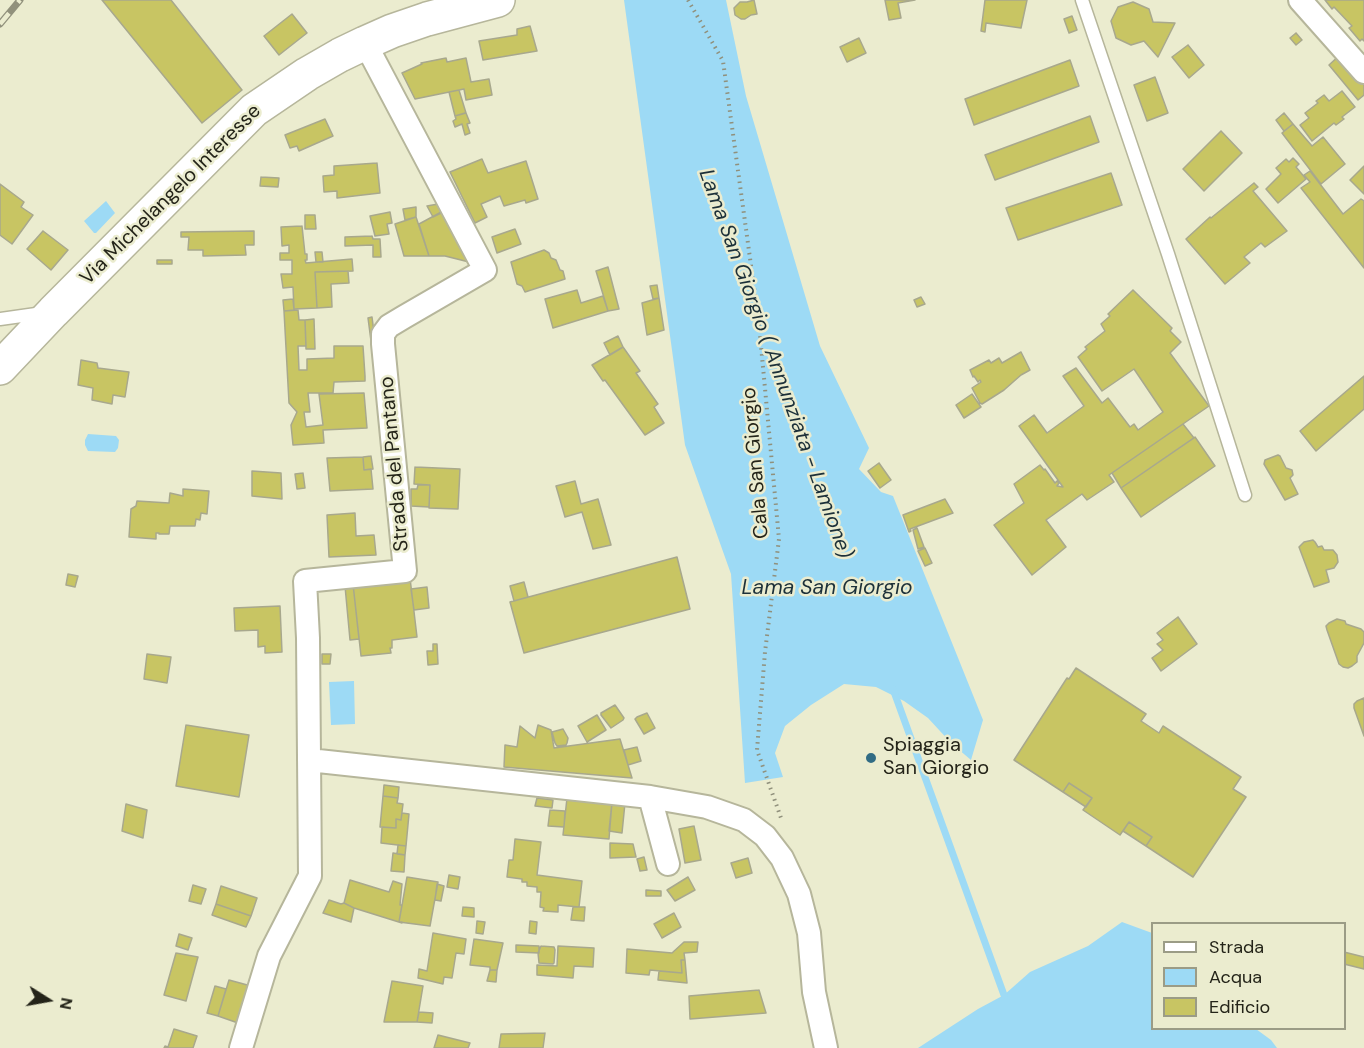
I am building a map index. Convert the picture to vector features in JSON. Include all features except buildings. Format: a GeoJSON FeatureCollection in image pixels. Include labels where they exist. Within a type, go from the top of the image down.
{"type":"FeatureCollection","features":[{"type":"Feature","properties":{"kind":"street","name":"Via Michelangelo Interesse"},"geometry":{"type":"LineString","coordinates":[[0,368],[254,110],[307,74],[365,43],[427,19],[498,0]]}},
{"type":"Feature","properties":{"kind":"street"},"geometry":{"type":"LineString","coordinates":[[1300,0],[1364,72]]}},
{"type":"Feature","properties":{"kind":"street","name":"Strada del Pantano"},"geometry":{"type":"LineString","coordinates":[[242,1048],[269,956],[310,876],[308,638],[305,581],[405,572],[383,334],[389,326],[485,270],[365,43]]}},
{"type":"Feature","properties":{"kind":"street"},"geometry":{"type":"LineString","coordinates":[[309,760],[650,797],[707,807],[744,820],[765,836],[782,858],[799,894],[809,933],[814,992],[826,1048]]}},
{"type":"Feature","properties":{"kind":"street"},"geometry":{"type":"LineString","coordinates":[[650,797],[668,864]]}},
{"type":"Feature","properties":{"kind":"lane"},"geometry":{"type":"LineString","coordinates":[[1082,0],[1168,254],[1245,495]]}},
{"type":"Feature","properties":{"kind":"lane"},"geometry":{"type":"LineString","coordinates":[[0,319],[53,312]]}},
{"type":"Feature","properties":{"kind":"path","name":"Cala San Giorgio"},"geometry":{"type":"LineString","coordinates":[[688,0],[723,61],[759,324],[779,539],[765,652],[757,750],[781,818],[782,858]]}},
{"type":"Feature","properties":{"kind":"water","name":"Lama San Giorgio"},"geometry":{"type":"Polygon","coordinates":[[[624,0],[726,0],[746,96],[820,346],[869,448],[859,469],[881,492],[893,496],[983,720],[971,760],[951,743],[928,718],[904,701],[876,687],[844,684],[811,705],[785,726],[775,753],[783,777],[745,783],[731,574],[685,445],[624,0]]]}},
{"type":"Feature","properties":{"kind":"water"},"geometry":{"type":"Polygon","coordinates":[[[106,201],[115,213],[94,233],[84,221],[106,201]]]}},
{"type":"Feature","properties":{"kind":"water"},"geometry":{"type":"Polygon","coordinates":[[[88,434],[116,436],[119,440],[118,448],[115,452],[88,451],[85,440],[88,434]]]}},
{"type":"Feature","properties":{"kind":"water"},"geometry":{"type":"Polygon","coordinates":[[[354,681],[355,724],[331,725],[329,682],[354,681]]]}},
{"type":"Feature","properties":{"kind":"water"},"geometry":{"type":"Polygon","coordinates":[[[1122,922],[1151,933],[1151,1030],[1257,1030],[1271,1040],[1277,1048],[918,1048],[1004,995],[1030,972],[1088,946],[1122,922]]]}},
{"type":"Feature","properties":{"kind":"waterway","name":"Lama San Giorgio ( Annunziata - Lamione)"},"geometry":{"type":"LineString","coordinates":[[893,689],[1004,995]]}},
{"type":"Feature","properties":{"kind":"railway"},"geometry":{"type":"LineString","coordinates":[[0,24],[20,0]]}},
{"type":"Feature","properties":{"kind":"place","name":"Spiaggia San Giorgio"},"geometry":{"type":"Point","coordinates":[871,758]}}]}
